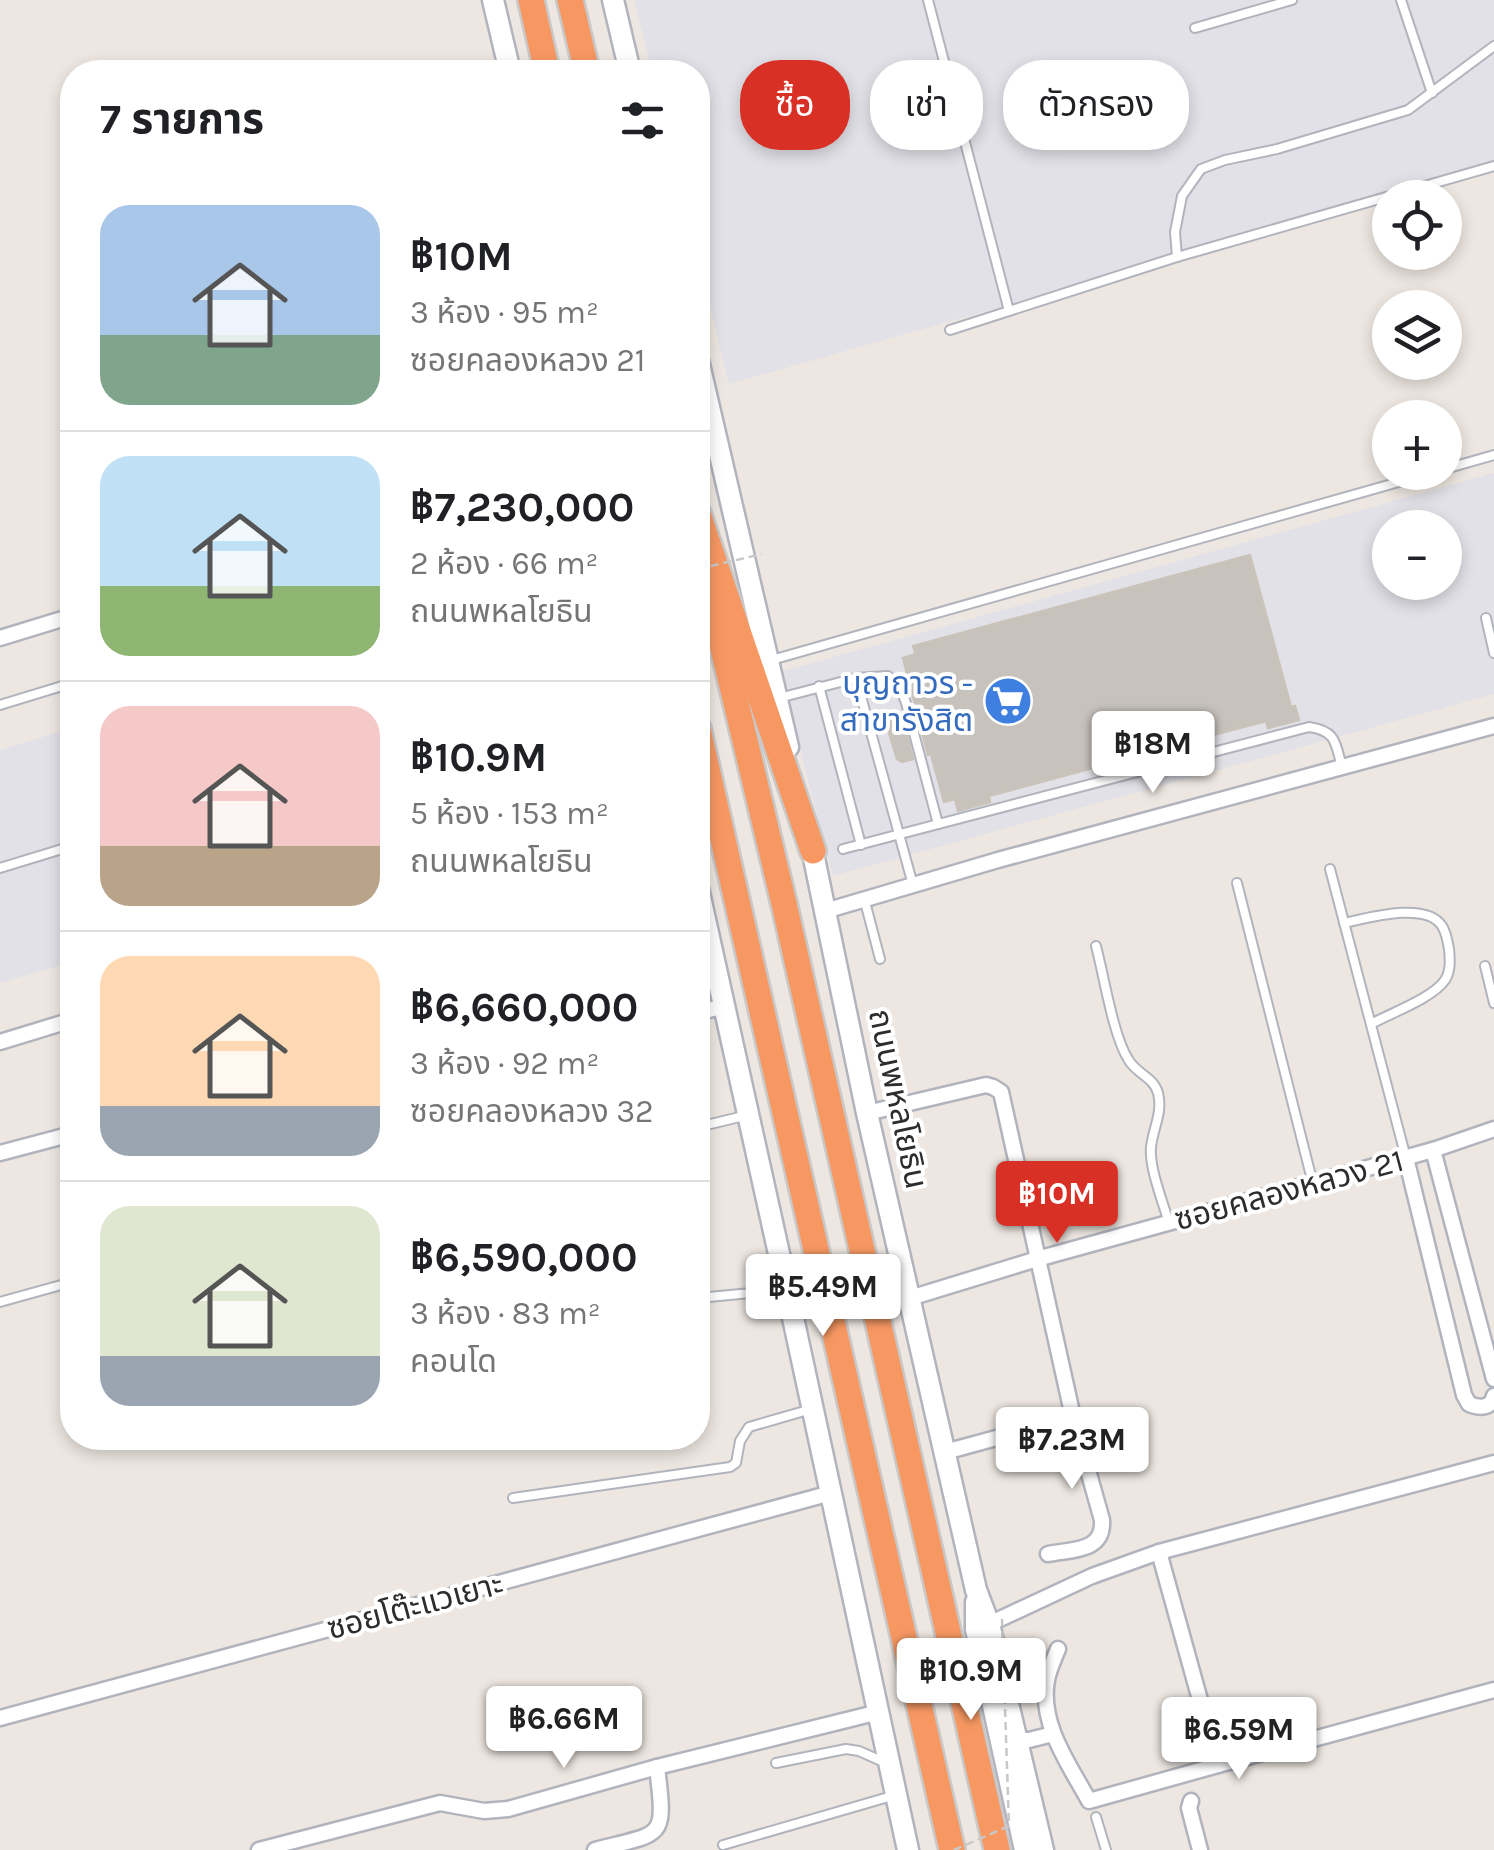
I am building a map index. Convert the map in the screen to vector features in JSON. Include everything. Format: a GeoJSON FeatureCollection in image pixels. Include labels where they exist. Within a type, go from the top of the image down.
{"type":"FeatureCollection","features":[{"type":"Feature","properties":{"kind":"highway"},"geometry":{"type":"LineString","coordinates":[[531,0],[544,60]]}},
{"type":"Feature","properties":{"kind":"highway"},"geometry":{"type":"LineString","coordinates":[[570,0],[583,60]]}},
{"type":"Feature","properties":{"kind":"highway"},"geometry":{"type":"LineString","coordinates":[[710,549],[813,852]]}},
{"type":"Feature","properties":{"kind":"highway","name":"ถนนพหลโยธิน"},"geometry":{"type":"LineString","coordinates":[[710,594],[785,908],[997,1850]]}},
{"type":"Feature","properties":{"kind":"highway"},"geometry":{"type":"LineString","coordinates":[[710,782],[953,1850]]}},
{"type":"Feature","properties":{"kind":"main road"},"geometry":{"type":"LineString","coordinates":[[493,0],[507,60]]}},
{"type":"Feature","properties":{"kind":"main road"},"geometry":{"type":"LineString","coordinates":[[613,0],[627,60]]}},
{"type":"Feature","properties":{"kind":"main road","name":"ถนนพหลโยธิน"},"geometry":{"type":"LineString","coordinates":[[710,412],[813,852],[867,1113],[976,1590],[996,1622],[1016,1740],[1043,1850]]}},
{"type":"Feature","properties":{"kind":"main road"},"geometry":{"type":"LineString","coordinates":[[710,978],[724,1006],[910,1850]]}},
{"type":"Feature","properties":{"kind":"main road"},"geometry":{"type":"LineString","coordinates":[[976,1590],[976,1630],[1025,1850]]}},
{"type":"Feature","properties":{"kind":"street"},"geometry":{"type":"LineString","coordinates":[[0,638],[60,620]]}},
{"type":"Feature","properties":{"kind":"street"},"geometry":{"type":"LineString","coordinates":[[825,911],[1494,726]]}},
{"type":"Feature","properties":{"kind":"street"},"geometry":{"type":"LineString","coordinates":[[710,1010],[724,1006]]}},
{"type":"Feature","properties":{"kind":"street"},"geometry":{"type":"LineString","coordinates":[[0,1042],[60,1024]]}},
{"type":"Feature","properties":{"kind":"street"},"geometry":{"type":"LineString","coordinates":[[867,1113],[986,1085],[1001,1092],[1073,1417],[1102,1520],[1103,1531],[1092,1546],[1048,1554]]}},
{"type":"Feature","properties":{"kind":"street","name":"ซอยคลองหลวง 21"},"geometry":{"type":"LineString","coordinates":[[910,1298],[1406,1158],[1494,1129]]}},
{"type":"Feature","properties":{"kind":"street"},"geometry":{"type":"LineString","coordinates":[[0,1153],[60,1137]]}},
{"type":"Feature","properties":{"kind":"street"},"geometry":{"type":"LineString","coordinates":[[1433,1150],[1494,1379]]}},
{"type":"Feature","properties":{"kind":"street"},"geometry":{"type":"LineString","coordinates":[[1406,1158],[1464,1394],[1469,1404],[1478,1408],[1485,1408],[1494,1396]]}},
{"type":"Feature","properties":{"kind":"street"},"geometry":{"type":"LineString","coordinates":[[945,1452],[1073,1417]]}},
{"type":"Feature","properties":{"kind":"street"},"geometry":{"type":"LineString","coordinates":[[996,1622],[1092,1576],[1158,1552],[1494,1463]]}},
{"type":"Feature","properties":{"kind":"street","name":"ซอยโต๊ะแวเยาะ"},"geometry":{"type":"LineString","coordinates":[[0,1718],[831,1494]]}},
{"type":"Feature","properties":{"kind":"street"},"geometry":{"type":"LineString","coordinates":[[1158,1552],[1218,1765]]}},
{"type":"Feature","properties":{"kind":"street"},"geometry":{"type":"LineString","coordinates":[[1058,1648],[1046,1682],[1053,1734],[1089,1801],[1494,1690]]}},
{"type":"Feature","properties":{"kind":"street"},"geometry":{"type":"LineString","coordinates":[[260,1850],[440,1803],[484,1812],[508,1809],[879,1712]]}},
{"type":"Feature","properties":{"kind":"street"},"geometry":{"type":"LineString","coordinates":[[1016,1740],[1053,1734]]}},
{"type":"Feature","properties":{"kind":"street"},"geometry":{"type":"LineString","coordinates":[[596,1850],[640,1844],[660,1826],[656,1768]]}},
{"type":"Feature","properties":{"kind":"street"},"geometry":{"type":"LineString","coordinates":[[1191,1801],[1189,1808],[1200,1850]]}},
{"type":"Feature","properties":{"kind":"lane"},"geometry":{"type":"LineString","coordinates":[[928,0],[1009,311]]}},
{"type":"Feature","properties":{"kind":"lane"},"geometry":{"type":"LineString","coordinates":[[1195,28],[1292,0]]}},
{"type":"Feature","properties":{"kind":"lane"},"geometry":{"type":"LineString","coordinates":[[1401,0],[1432,93]]}},
{"type":"Feature","properties":{"kind":"lane"},"geometry":{"type":"LineString","coordinates":[[1176,257],[1175,232],[1182,196],[1201,169],[1408,110],[1494,46]]}},
{"type":"Feature","properties":{"kind":"lane"},"geometry":{"type":"LineString","coordinates":[[950,330],[1176,257],[1494,166]]}},
{"type":"Feature","properties":{"kind":"lane"},"geometry":{"type":"LineString","coordinates":[[1462,464],[1494,456]]}},
{"type":"Feature","properties":{"kind":"lane"},"geometry":{"type":"LineString","coordinates":[[768,661],[1372,490]]}},
{"type":"Feature","properties":{"kind":"lane"},"geometry":{"type":"LineString","coordinates":[[1486,618],[1494,652]]}},
{"type":"Feature","properties":{"kind":"lane"},"geometry":{"type":"LineString","coordinates":[[777,699],[856,678],[888,676],[900,686],[938,824]]}},
{"type":"Feature","properties":{"kind":"lane"},"geometry":{"type":"LineString","coordinates":[[856,678],[913,884]]}},
{"type":"Feature","properties":{"kind":"lane"},"geometry":{"type":"LineString","coordinates":[[819,686],[861,844]]}},
{"type":"Feature","properties":{"kind":"lane"},"geometry":{"type":"LineString","coordinates":[[0,704],[60,687]]}},
{"type":"Feature","properties":{"kind":"lane"},"geometry":{"type":"LineString","coordinates":[[843,849],[1309,727],[1323,729],[1333,737],[1342,768]]}},
{"type":"Feature","properties":{"kind":"lane"},"geometry":{"type":"LineString","coordinates":[[0,868],[60,850]]}},
{"type":"Feature","properties":{"kind":"lane"},"geometry":{"type":"LineString","coordinates":[[1330,869],[1406,1158]]}},
{"type":"Feature","properties":{"kind":"lane"},"geometry":{"type":"LineString","coordinates":[[1237,884],[1313,1184]]}},
{"type":"Feature","properties":{"kind":"lane"},"geometry":{"type":"LineString","coordinates":[[864,898],[880,960]]}},
{"type":"Feature","properties":{"kind":"lane"},"geometry":{"type":"LineString","coordinates":[[1344,923],[1395,913],[1430,916],[1442,926],[1448,946],[1450,968],[1446,980],[1430,993],[1371,1024]]}},
{"type":"Feature","properties":{"kind":"lane"},"geometry":{"type":"LineString","coordinates":[[1096,946],[1121,1045],[1134,1068],[1148,1076],[1157,1088],[1160,1108],[1151,1159],[1169,1223]]}},
{"type":"Feature","properties":{"kind":"lane"},"geometry":{"type":"LineString","coordinates":[[1484,966],[1494,1004]]}},
{"type":"Feature","properties":{"kind":"lane"},"geometry":{"type":"LineString","coordinates":[[710,1124],[748,1116]]}},
{"type":"Feature","properties":{"kind":"lane"},"geometry":{"type":"LineString","coordinates":[[0,1302],[60,1285]]}},
{"type":"Feature","properties":{"kind":"lane"},"geometry":{"type":"LineString","coordinates":[[710,1297],[787,1290]]}},
{"type":"Feature","properties":{"kind":"lane"},"geometry":{"type":"LineString","coordinates":[[513,1498],[730,1467],[736,1463],[740,1441],[748,1427],[813,1409]]}},
{"type":"Feature","properties":{"kind":"lane"},"geometry":{"type":"LineString","coordinates":[[776,1763],[846,1749],[890,1764]]}},
{"type":"Feature","properties":{"kind":"lane"},"geometry":{"type":"LineString","coordinates":[[723,1845],[897,1797]]}},
{"type":"Feature","properties":{"kind":"lane"},"geometry":{"type":"LineString","coordinates":[[1096,1817],[1106,1850]]}},
{"type":"Feature","properties":{"kind":"path"},"geometry":{"type":"LineString","coordinates":[[710,566],[762,554]]}},
{"type":"Feature","properties":{"kind":"path"},"geometry":{"type":"LineString","coordinates":[[953,1850],[1008,1826],[996,1622]]}},
{"type":"Feature","properties":{"kind":"shaded area"},"geometry":{"type":"Polygon","coordinates":[[[634,0],[1494,0],[1494,167],[1448,180],[1372,180],[1372,202],[729,384],[710,306],[710,60],[649,60],[634,0]]]}},
{"type":"Feature","properties":{"kind":"shaded area"},"geometry":{"type":"Polygon","coordinates":[[[1494,473],[1494,694],[833,876],[780,672],[1433,490],[1462,490],[1462,482],[1494,473]]]}},
{"type":"Feature","properties":{"kind":"shaded area"},"geometry":{"type":"Polygon","coordinates":[[[60,732],[60,966],[0,983],[0,750],[60,732]]]}},
{"type":"Feature","properties":{"kind":"building"},"geometry":{"type":"Polygon","coordinates":[[[1250,555],[1291,707],[1295,706],[1299,720],[1268,728],[1266,721],[1149,752],[1152,760],[1103,773],[1100,766],[989,796],[990,802],[958,811],[955,799],[944,802],[903,658],[916,654],[913,646],[1250,555]]]}},
{"type":"Feature","properties":{"kind":"building"},"geometry":{"type":"Polygon","coordinates":[[[902,716],[913,759],[902,762],[897,759],[886,723],[902,716]]]}},
{"type":"Feature","properties":{"kind":"place","name":"บุญถาวร - สาขารังสิต"},"geometry":{"type":"Point","coordinates":[1008,701]}}]}
